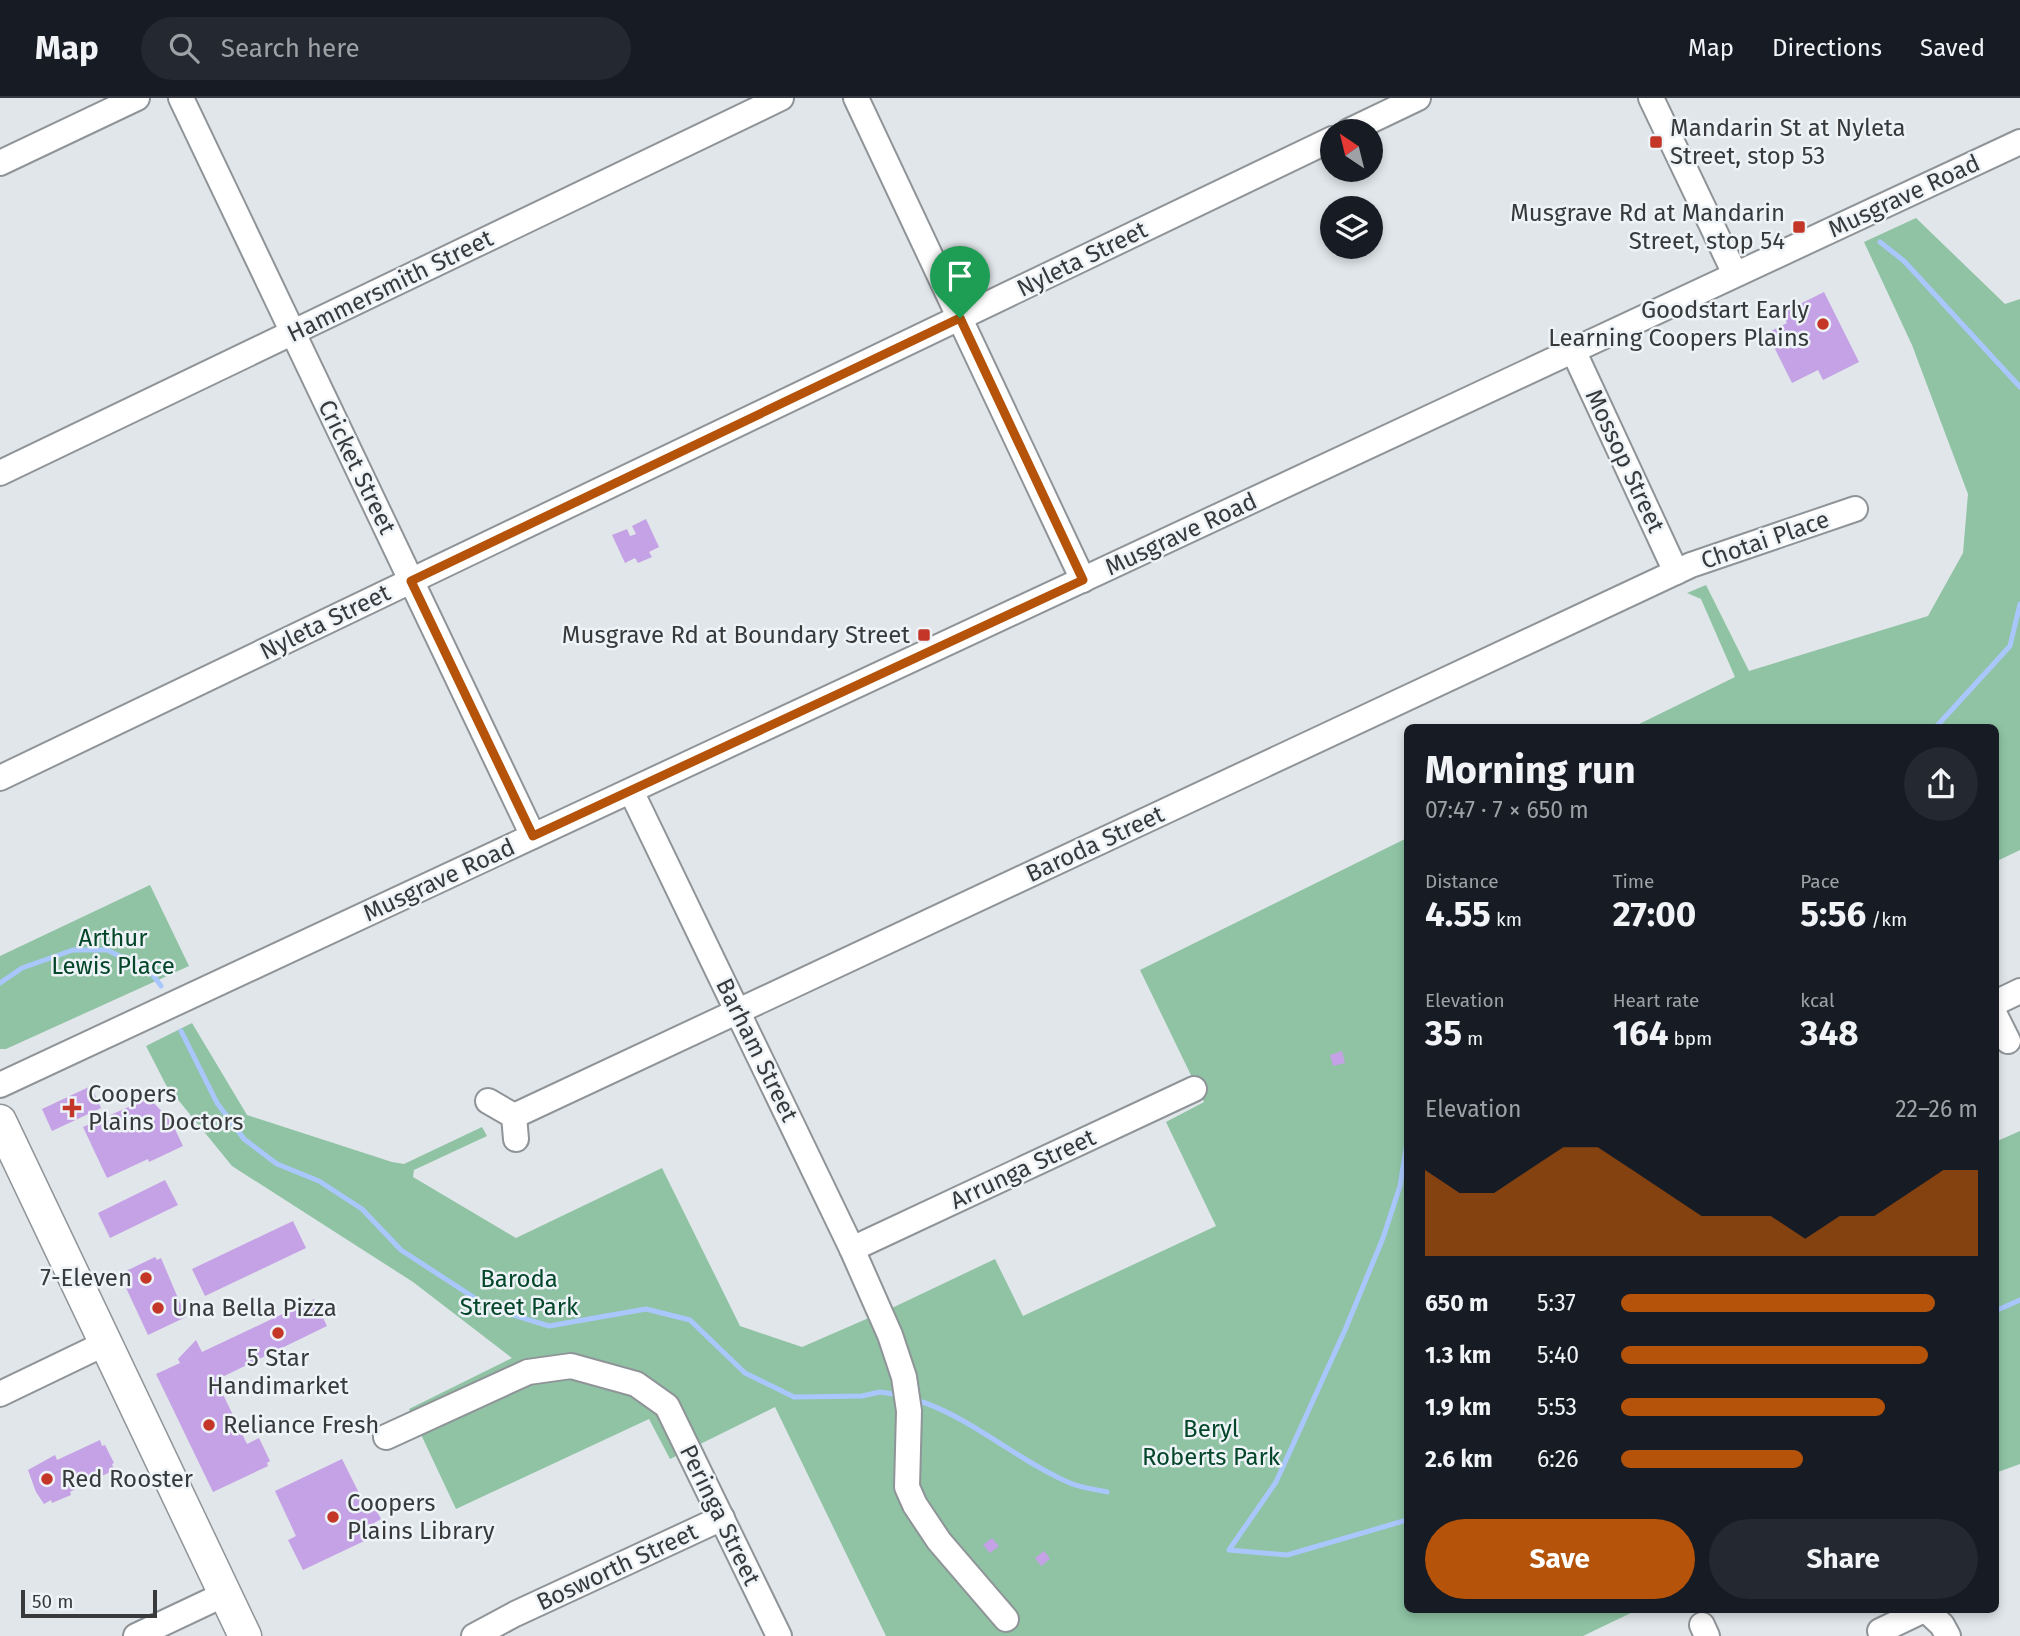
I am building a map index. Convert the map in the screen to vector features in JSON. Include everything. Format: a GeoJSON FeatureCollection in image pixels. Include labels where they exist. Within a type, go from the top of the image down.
{"type":"FeatureCollection","features":[{"type":"Feature","properties":{"kind":"main road"},"geometry":{"type":"LineString","coordinates":[[0,1121],[245,1636]]}},
{"type":"Feature","properties":{"kind":"street"},"geometry":{"type":"LineString","coordinates":[[0,163],[137,98]]}},
{"type":"Feature","properties":{"kind":"street","name":"Cricket Street"},"geometry":{"type":"LineString","coordinates":[[181,98],[533,836]]}},
{"type":"Feature","properties":{"kind":"street","name":"Hammersmith Street"},"geometry":{"type":"LineString","coordinates":[[0,473],[781,98]]}},
{"type":"Feature","properties":{"kind":"street"},"geometry":{"type":"LineString","coordinates":[[856,98],[1083,580]]}},
{"type":"Feature","properties":{"kind":"street"},"geometry":{"type":"LineString","coordinates":[[1374,119],[1418,98]]}},
{"type":"Feature","properties":{"kind":"street"},"geometry":{"type":"LineString","coordinates":[[1651,98],[1735,274]]}},
{"type":"Feature","properties":{"kind":"street","name":"Musgrave Road"},"geometry":{"type":"LineString","coordinates":[[0,1086],[2020,142]]}},
{"type":"Feature","properties":{"kind":"street","name":"Nyleta Street"},"geometry":{"type":"LineString","coordinates":[[0,778],[1320,145]]}},
{"type":"Feature","properties":{"kind":"street","name":"Mossop Street"},"geometry":{"type":"LineString","coordinates":[[1573,350],[1676,572]]}},
{"type":"Feature","properties":{"kind":"street","name":"Chotai Place"},"geometry":{"type":"LineString","coordinates":[[1676,572],[1855,509]]}},
{"type":"Feature","properties":{"kind":"street","name":"Baroda Street"},"geometry":{"type":"LineString","coordinates":[[488,1101],[515,1127],[738,1011],[1676,572]]}},
{"type":"Feature","properties":{"kind":"street","name":"Barham Street"},"geometry":{"type":"LineString","coordinates":[[631,791],[880,1310],[904,1377],[909,1411],[907,1487],[915,1505],[939,1541],[1006,1619]]}},
{"type":"Feature","properties":{"kind":"street"},"geometry":{"type":"LineString","coordinates":[[1999,1001],[2020,991]]}},
{"type":"Feature","properties":{"kind":"street"},"geometry":{"type":"LineString","coordinates":[[1999,1023],[2008,1041]]}},
{"type":"Feature","properties":{"kind":"street","name":"Arrunga Street"},"geometry":{"type":"LineString","coordinates":[[852,1249],[1194,1089]]}},
{"type":"Feature","properties":{"kind":"street"},"geometry":{"type":"LineString","coordinates":[[0,1394],[106,1343]]}},
{"type":"Feature","properties":{"kind":"street","name":"Peringa Street"},"geometry":{"type":"LineString","coordinates":[[386,1437],[528,1372],[571,1366],[636,1384],[667,1406],[779,1636]]}},
{"type":"Feature","properties":{"kind":"street","name":"Bosworth Street"},"geometry":{"type":"LineString","coordinates":[[474,1636],[520,1625],[722,1518]]}},
{"type":"Feature","properties":{"kind":"street"},"geometry":{"type":"LineString","coordinates":[[136,1636],[225,1594]]}},
{"type":"Feature","properties":{"kind":"street"},"geometry":{"type":"LineString","coordinates":[[1880,1631],[1919,1613]]}},
{"type":"Feature","properties":{"kind":"street"},"geometry":{"type":"LineString","coordinates":[[1928,1613],[1942,1625],[1948,1636]]}},
{"type":"Feature","properties":{"kind":"green space"},"geometry":{"type":"Polygon","coordinates":[[[1916,218],[2005,304],[2020,299],[2020,850],[1999,860],[1999,724],[1639,724],[1735,677],[1701,599],[1687,593],[1706,585],[1749,671],[1928,616],[1963,553],[1968,494],[1912,345],[1864,242],[1916,218]]]}},
{"type":"Feature","properties":{"kind":"green space","name":"Beryl Roberts Park"},"geometry":{"type":"Polygon","coordinates":[[[1404,839],[1404,1613],[1631,1613],[1583,1636],[886,1636],[775,1407],[670,1459],[649,1419],[456,1509],[409,1409],[512,1358],[413,1282],[232,1166],[166,1085],[146,1046],[192,1023],[247,1115],[392,1162],[404,1164],[482,1127],[487,1136],[414,1170],[413,1177],[516,1238],[662,1168],[740,1326],[802,1347],[995,1259],[1023,1316],[1216,1226],[1166,1122],[1204,1102],[1140,970],[1404,839]]]}},
{"type":"Feature","properties":{"kind":"green space","name":"Arthur Lewis Place"},"geometry":{"type":"Polygon","coordinates":[[[150,885],[189,966],[6,1049],[0,1049],[0,956],[150,885]]]}},
{"type":"Feature","properties":{"kind":"green space"},"geometry":{"type":"Polygon","coordinates":[[[2020,1131],[2020,1464],[1999,1472],[1999,1140],[2020,1131]]]}},
{"type":"Feature","properties":{"kind":"building"},"geometry":{"type":"Polygon","coordinates":[[[1824,292],[1859,362],[1823,380],[1818,370],[1792,383],[1767,333],[1787,323],[1782,313],[1824,292]]]}},
{"type":"Feature","properties":{"kind":"building"},"geometry":{"type":"Polygon","coordinates":[[[646,519],[659,547],[649,552],[652,557],[638,563],[635,558],[625,563],[612,535],[627,529],[630,536],[636,534],[632,526],[646,519]]]}},
{"type":"Feature","properties":{"kind":"building"},"geometry":{"type":"Polygon","coordinates":[[[1342,1051],[1345,1063],[1333,1066],[1330,1055],[1342,1051]]]}},
{"type":"Feature","properties":{"kind":"building","name":"Coopers Plains Doctors"},"geometry":{"type":"Polygon","coordinates":[[[91,1086],[101,1108],[52,1131],[42,1109],[91,1086]]]}},
{"type":"Feature","properties":{"kind":"building"},"geometry":{"type":"Polygon","coordinates":[[[149,1098],[171,1121],[183,1146],[107,1178],[83,1127],[149,1098]]]}},
{"type":"Feature","properties":{"kind":"building","name":"7-Eleven"},"geometry":{"type":"Polygon","coordinates":[[[165,1180],[178,1205],[110,1238],[98,1213],[165,1180]]]}},
{"type":"Feature","properties":{"kind":"building"},"geometry":{"type":"Polygon","coordinates":[[[293,1221],[306,1248],[205,1296],[192,1269],[293,1221]]]}},
{"type":"Feature","properties":{"kind":"building"},"geometry":{"type":"Polygon","coordinates":[[[155,1257],[157,1260],[161,1258],[186,1317],[148,1335],[121,1277],[125,1275],[124,1272],[155,1257]]]}},
{"type":"Feature","properties":{"kind":"building"},"geometry":{"type":"Polygon","coordinates":[[[314,1299],[327,1326],[216,1380],[247,1444],[259,1438],[270,1461],[268,1466],[213,1492],[156,1374],[180,1363],[178,1359],[196,1340],[202,1352],[314,1299]]]}},
{"type":"Feature","properties":{"kind":"building"},"geometry":{"type":"Polygon","coordinates":[[[100,1440],[114,1463],[114,1470],[70,1492],[71,1495],[44,1504],[36,1492],[28,1470],[55,1455],[57,1460],[100,1440]]]}},
{"type":"Feature","properties":{"kind":"building","name":"Coopers Plains Library"},"geometry":{"type":"Polygon","coordinates":[[[342,1459],[369,1513],[376,1510],[381,1519],[374,1523],[379,1534],[303,1570],[288,1540],[296,1536],[275,1491],[342,1459]]]}},
{"type":"Feature","properties":{"kind":"building"},"geometry":{"type":"Polygon","coordinates":[[[992,1538],[999,1546],[990,1553],[983,1545],[992,1538]]]}},
{"type":"Feature","properties":{"kind":"building"},"geometry":{"type":"Polygon","coordinates":[[[1044,1551],[1050,1559],[1041,1566],[1035,1558],[1044,1551]]]}},
{"type":"Feature","properties":{"kind":"waterway"},"geometry":{"type":"LineString","coordinates":[[1880,242],[1904,261],[2020,387]]}},
{"type":"Feature","properties":{"kind":"waterway"},"geometry":{"type":"LineString","coordinates":[[1939,724],[2010,646],[2020,604]]}},
{"type":"Feature","properties":{"kind":"waterway"},"geometry":{"type":"LineString","coordinates":[[0,983],[22,968],[73,950],[107,950],[150,971],[161,986]]}},
{"type":"Feature","properties":{"kind":"waterway"},"geometry":{"type":"LineString","coordinates":[[181,1031],[217,1103],[244,1139],[277,1164],[319,1181],[362,1209],[401,1250],[490,1308],[549,1326],[646,1309],[690,1320],[745,1373],[794,1397],[862,1396],[880,1392],[900,1395]]}},
{"type":"Feature","properties":{"kind":"waterway"},"geometry":{"type":"LineString","coordinates":[[1404,1161],[1400,1186],[1383,1238],[1345,1330],[1276,1482],[1229,1550],[1287,1555],[1404,1521]]}},
{"type":"Feature","properties":{"kind":"waterway"},"geometry":{"type":"LineString","coordinates":[[1999,1309],[2020,1300]]}},
{"type":"Feature","properties":{"kind":"waterway"},"geometry":{"type":"LineString","coordinates":[[916,1400],[955,1416],[1051,1474],[1074,1485],[1107,1492]]}},
{"type":"Feature","properties":{"kind":"place","name":"Mandarin St at Nyleta Street, stop 53"},"geometry":{"type":"Point","coordinates":[1656,142]}},
{"type":"Feature","properties":{"kind":"place","name":"Musgrave Rd at Mandarin Street, stop 54"},"geometry":{"type":"Point","coordinates":[1799,227]}},
{"type":"Feature","properties":{"kind":"place","name":"Goodstart Early Learning Coopers Plains"},"geometry":{"type":"Point","coordinates":[1823,324]}},
{"type":"Feature","properties":{"kind":"place","name":"Musgrave Rd at Boundary Street"},"geometry":{"type":"Point","coordinates":[924,635]}},
{"type":"Feature","properties":{"kind":"place","name":"Coopers Plains Doctors"},"geometry":{"type":"Point","coordinates":[72,1108]}},
{"type":"Feature","properties":{"kind":"place","name":"7-Eleven"},"geometry":{"type":"Point","coordinates":[146,1278]}},
{"type":"Feature","properties":{"kind":"place","name":"Una Bella Pizza"},"geometry":{"type":"Point","coordinates":[158,1308]}},
{"type":"Feature","properties":{"kind":"place","name":"5 Star Handimarket"},"geometry":{"type":"Point","coordinates":[278,1333]}},
{"type":"Feature","properties":{"kind":"place","name":"Reliance Fresh"},"geometry":{"type":"Point","coordinates":[209,1425]}},
{"type":"Feature","properties":{"kind":"place","name":"Red Rooster"},"geometry":{"type":"Point","coordinates":[47,1479]}},
{"type":"Feature","properties":{"kind":"place","name":"Coopers Plains Library"},"geometry":{"type":"Point","coordinates":[333,1517]}},
{"type":"Feature","properties":{"kind":"route"},"geometry":{"type":"LineString","coordinates":[[960,318],[1083,580],[533,836],[411,581],[960,318]]}},
{"type":"Feature","properties":{"kind":"park label","name":"Baroda Street Park"},"geometry":{"type":"Point","coordinates":[519,1293]}}]}
